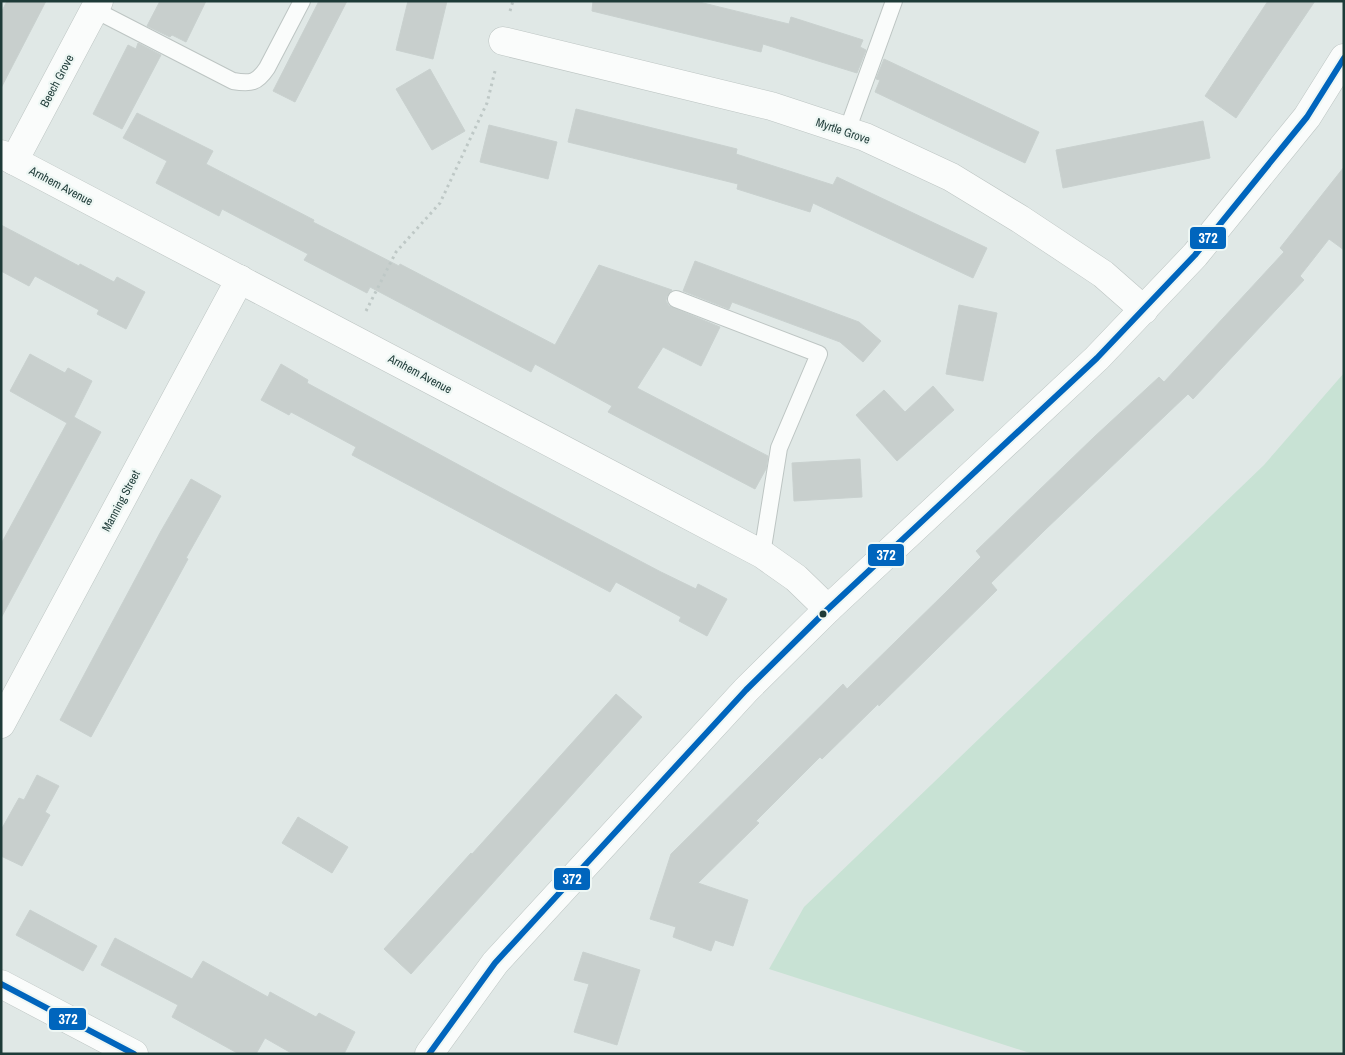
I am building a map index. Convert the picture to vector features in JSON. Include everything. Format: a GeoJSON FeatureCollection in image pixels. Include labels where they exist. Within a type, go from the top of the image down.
{"type":"FeatureCollection","features":[{"type":"Feature","properties":{"kind":"street","name":"Beech Grove"},"geometry":{"type":"LineString","coordinates":[[8,158],[97,5]]}},
{"type":"Feature","properties":{"kind":"street","name":"Myrtle Grove"},"geometry":{"type":"LineString","coordinates":[[503,41],[771,106],[864,137],[951,178],[1012,214],[1103,274],[1144,310]]}},
{"type":"Feature","properties":{"kind":"street"},"geometry":{"type":"LineString","coordinates":[[429,1054],[495,963],[746,690],[828,609],[1097,358],[1195,255],[1307,117],[1344,58]]}},
{"type":"Feature","properties":{"kind":"street","name":"Arnhem Avenue"},"geometry":{"type":"LineString","coordinates":[[8,158],[762,554],[796,578],[828,609]]}},
{"type":"Feature","properties":{"kind":"street","name":"Manning Street"},"geometry":{"type":"LineString","coordinates":[[1,724],[240,279]]}},
{"type":"Feature","properties":{"kind":"street"},"geometry":{"type":"LineString","coordinates":[[1,984],[134,1054]]}},
{"type":"Feature","properties":{"kind":"lane"},"geometry":{"type":"LineString","coordinates":[[97,5],[233,82],[248,84],[260,78],[267,68],[302,1]]}},
{"type":"Feature","properties":{"kind":"lane"},"geometry":{"type":"LineString","coordinates":[[847,131],[894,1]]}},
{"type":"Feature","properties":{"kind":"lane"},"geometry":{"type":"LineString","coordinates":[[676,299],[819,354],[779,448],[762,554]]}},
{"type":"Feature","properties":{"kind":"path"},"geometry":{"type":"LineString","coordinates":[[352,338],[396,252],[440,203],[487,103],[513,1]]}},
{"type":"Feature","properties":{"kind":"green space"},"geometry":{"type":"Polygon","coordinates":[[[1344,373],[1344,1054],[1033,1054],[769,969],[804,907],[1264,465],[1344,373]]]}},
{"type":"Feature","properties":{"kind":"building"},"geometry":{"type":"Polygon","coordinates":[[[7,1],[46,1],[1,88],[1,13],[7,1]]]}},
{"type":"Feature","properties":{"kind":"building"},"geometry":{"type":"Polygon","coordinates":[[[160,1],[206,1],[186,42],[147,26],[160,1]]]}},
{"type":"Feature","properties":{"kind":"building"},"geometry":{"type":"Polygon","coordinates":[[[319,1],[347,1],[295,102],[273,91],[319,1]]]}},
{"type":"Feature","properties":{"kind":"building"},"geometry":{"type":"Polygon","coordinates":[[[408,1],[447,1],[433,59],[396,50],[408,1]]]}},
{"type":"Feature","properties":{"kind":"building"},"geometry":{"type":"Polygon","coordinates":[[[593,1],[695,1],[789,24],[791,17],[863,40],[860,47],[866,50],[857,73],[763,44],[761,52],[592,11],[593,1]]]}},
{"type":"Feature","properties":{"kind":"building"},"geometry":{"type":"Polygon","coordinates":[[[1268,1],[1315,1],[1236,118],[1205,96],[1268,1]]]}},
{"type":"Feature","properties":{"kind":"building"},"geometry":{"type":"Polygon","coordinates":[[[138,43],[161,55],[122,129],[93,114],[128,45],[136,49],[138,43]]]}},
{"type":"Feature","properties":{"kind":"building"},"geometry":{"type":"Polygon","coordinates":[[[884,59],[1039,132],[1025,163],[875,92],[880,80],[876,79],[884,59]]]}},
{"type":"Feature","properties":{"kind":"building"},"geometry":{"type":"Polygon","coordinates":[[[430,69],[465,131],[432,150],[396,89],[430,69]]]}},
{"type":"Feature","properties":{"kind":"building"},"geometry":{"type":"Polygon","coordinates":[[[576,109],[737,149],[736,154],[833,185],[837,177],[987,248],[973,278],[813,203],[810,212],[737,189],[738,184],[568,142],[576,109]]]}},
{"type":"Feature","properties":{"kind":"building"},"geometry":{"type":"Polygon","coordinates":[[[137,113],[213,151],[206,164],[314,220],[313,222],[399,266],[400,264],[555,345],[599,265],[672,290],[667,296],[666,301],[669,306],[720,327],[701,366],[663,347],[637,388],[768,456],[766,469],[755,489],[608,412],[612,406],[535,364],[531,372],[370,287],[367,293],[304,260],[308,254],[222,209],[219,216],[156,183],[167,161],[123,138],[137,113]]]}},
{"type":"Feature","properties":{"kind":"building"},"geometry":{"type":"Polygon","coordinates":[[[1203,121],[1210,158],[1063,188],[1056,150],[1203,121]]]}},
{"type":"Feature","properties":{"kind":"building"},"geometry":{"type":"Polygon","coordinates":[[[489,125],[557,142],[548,179],[480,162],[489,125]]]}},
{"type":"Feature","properties":{"kind":"building"},"geometry":{"type":"Polygon","coordinates":[[[1344,167],[1344,250],[1329,239],[1300,276],[1304,280],[1193,399],[1188,394],[1045,530],[991,583],[997,590],[879,706],[878,704],[822,759],[820,757],[756,821],[759,823],[698,883],[748,900],[733,946],[715,940],[711,951],[673,937],[676,927],[650,919],[671,854],[843,684],[847,689],[944,594],[981,557],[976,551],[1094,437],[1159,377],[1164,382],[1284,252],[1280,248],[1344,167]]]}},
{"type":"Feature","properties":{"kind":"building"},"geometry":{"type":"Polygon","coordinates":[[[1,225],[79,266],[80,264],[114,282],[117,277],[145,292],[126,329],[97,314],[99,310],[35,276],[29,286],[1,271],[1,225]]]}},
{"type":"Feature","properties":{"kind":"building"},"geometry":{"type":"Polygon","coordinates":[[[695,261],[859,322],[881,341],[863,362],[840,342],[732,302],[729,309],[683,291],[695,261]]]}},
{"type":"Feature","properties":{"kind":"building"},"geometry":{"type":"Polygon","coordinates":[[[959,305],[997,313],[983,381],[946,374],[959,305]]]}},
{"type":"Feature","properties":{"kind":"building"},"geometry":{"type":"Polygon","coordinates":[[[30,354],[65,373],[68,368],[92,381],[74,417],[101,432],[1,618],[1,544],[67,423],[10,391],[30,354]]]}},
{"type":"Feature","properties":{"kind":"building"},"geometry":{"type":"Polygon","coordinates":[[[281,364],[308,380],[307,383],[509,492],[661,572],[696,589],[698,584],[727,599],[707,636],[679,621],[681,617],[616,582],[610,592],[352,455],[356,447],[291,412],[289,415],[261,400],[281,364]]]}},
{"type":"Feature","properties":{"kind":"building"},"geometry":{"type":"Polygon","coordinates":[[[933,386],[954,410],[897,461],[856,415],[884,390],[905,412],[933,386]]]}},
{"type":"Feature","properties":{"kind":"building"},"geometry":{"type":"Polygon","coordinates":[[[860,459],[862,497],[794,501],[792,463],[860,459]]]}},
{"type":"Feature","properties":{"kind":"building"},"geometry":{"type":"Polygon","coordinates":[[[191,479],[221,496],[91,737],[60,720],[161,531],[191,479]]]}},
{"type":"Feature","properties":{"kind":"building"},"geometry":{"type":"Polygon","coordinates":[[[616,694],[642,717],[411,974],[384,949],[616,694]]]}},
{"type":"Feature","properties":{"kind":"building"},"geometry":{"type":"Polygon","coordinates":[[[37,775],[59,786],[45,812],[50,815],[22,866],[1,856],[1,830],[19,798],[24,800],[37,775]]]}},
{"type":"Feature","properties":{"kind":"building"},"geometry":{"type":"Polygon","coordinates":[[[298,817],[348,847],[332,873],[282,843],[298,817]]]}},
{"type":"Feature","properties":{"kind":"building"},"geometry":{"type":"Polygon","coordinates":[[[30,910],[97,946],[83,971],[16,935],[30,910]]]}},
{"type":"Feature","properties":{"kind":"building"},"geometry":{"type":"Polygon","coordinates":[[[115,938],[192,979],[203,961],[268,997],[270,992],[316,1017],[319,1013],[355,1032],[344,1054],[293,1054],[265,1038],[256,1054],[239,1054],[172,1017],[178,1005],[101,965],[115,938]]]}},
{"type":"Feature","properties":{"kind":"building"},"geometry":{"type":"Polygon","coordinates":[[[583,952],[640,970],[617,1045],[574,1032],[589,984],[574,980],[583,952]]]}},
{"type":"Feature","properties":{"kind":"transit line","name":"372"},"geometry":{"type":"LineString","coordinates":[[429,1054],[495,963],[746,690],[828,609],[1097,358],[1195,255],[1307,117],[1344,58]]}},
{"type":"Feature","properties":{"kind":"transit line","name":"372"},"geometry":{"type":"LineString","coordinates":[[1,984],[134,1054]]}}]}
